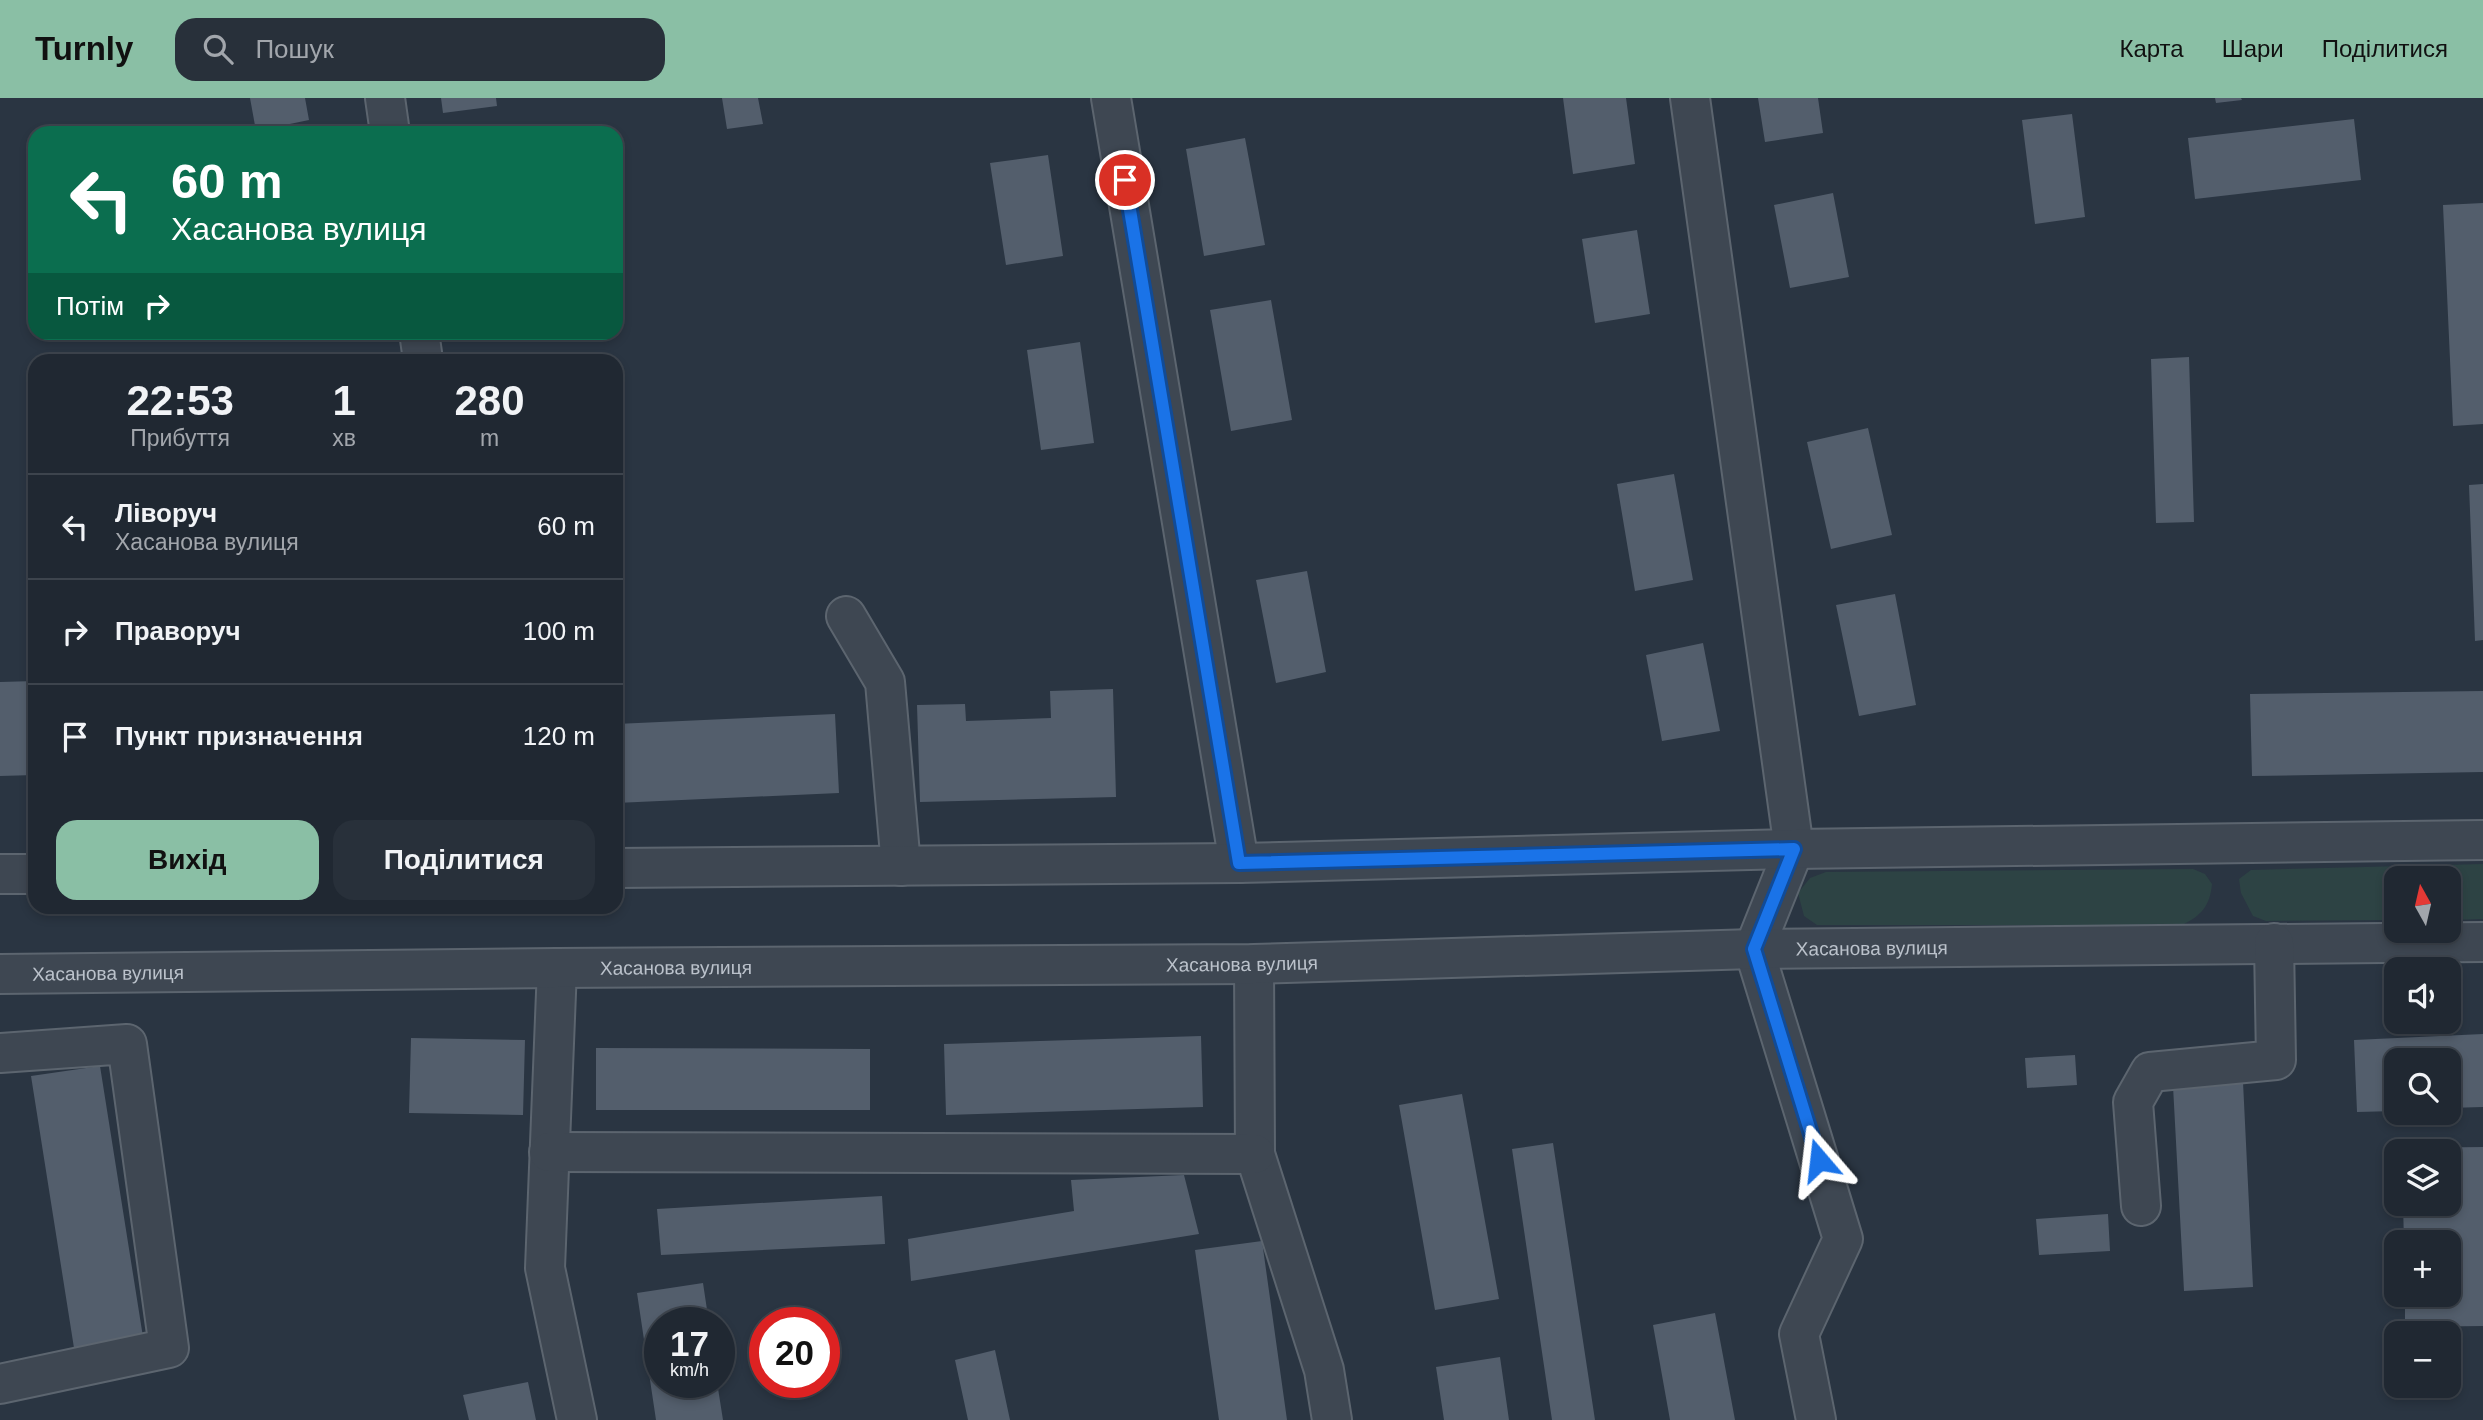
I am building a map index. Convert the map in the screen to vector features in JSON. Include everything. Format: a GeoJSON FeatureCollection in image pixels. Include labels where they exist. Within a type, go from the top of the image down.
{"type":"FeatureCollection","features":[{"type":"Feature","properties":{"kind":"street"},"geometry":{"type":"LineString","coordinates":[[385,98],[389,126]]}},
{"type":"Feature","properties":{"kind":"street"},"geometry":{"type":"LineString","coordinates":[[1111,98],[1239,863]]}},
{"type":"Feature","properties":{"kind":"street"},"geometry":{"type":"LineString","coordinates":[[1690,98],[1794,849],[1754,949],[1843,1239],[1798,1334],[1815,1420]]}},
{"type":"Feature","properties":{"kind":"street"},"geometry":{"type":"LineString","coordinates":[[846,615],[886,681],[901,866]]}},
{"type":"Feature","properties":{"kind":"street"},"geometry":{"type":"LineString","coordinates":[[623,868],[1239,863],[1794,849],[2483,840]]}},
{"type":"Feature","properties":{"kind":"street"},"geometry":{"type":"LineString","coordinates":[[0,874],[28,874]]}},
{"type":"Feature","properties":{"kind":"street","name":"Хасанова вулиця"},"geometry":{"type":"LineString","coordinates":[[0,974],[1254,964],[1754,949],[2483,942]]}},
{"type":"Feature","properties":{"kind":"street"},"geometry":{"type":"LineString","coordinates":[[2141,1206],[2133,1102],[2150,1072],[2276,1060],[2274,943]]}},
{"type":"Feature","properties":{"kind":"street"},"geometry":{"type":"LineString","coordinates":[[1254,964],[1255,1154],[1324,1370],[1332,1420]]}},
{"type":"Feature","properties":{"kind":"street"},"geometry":{"type":"LineString","coordinates":[[557,968],[545,1268],[577,1420]]}},
{"type":"Feature","properties":{"kind":"street"},"geometry":{"type":"LineString","coordinates":[[0,1053],[127,1044],[169,1348],[0,1384]]}},
{"type":"Feature","properties":{"kind":"street"},"geometry":{"type":"LineString","coordinates":[[550,1152],[1255,1154]]}},
{"type":"Feature","properties":{"kind":"green space"},"geometry":{"type":"Polygon","coordinates":[[[2483,864],[2483,919],[2461,920],[2461,866],[2406,866],[2483,864]]]}},
{"type":"Feature","properties":{"kind":"green space"},"geometry":{"type":"Polygon","coordinates":[[[2384,867],[2384,920],[2266,921],[2253,916],[2241,893],[2239,879],[2251,870],[2384,867]]]}},
{"type":"Feature","properties":{"kind":"green space"},"geometry":{"type":"Polygon","coordinates":[[[2193,869],[2205,874],[2212,884],[2211,892],[2203,909],[2182,925],[1817,925],[1804,916],[1798,893],[1810,878],[1826,872],[2193,869]]]}},
{"type":"Feature","properties":{"kind":"building"},"geometry":{"type":"Polygon","coordinates":[[[250,98],[305,98],[309,120],[280,126],[255,126],[250,98]]]}},
{"type":"Feature","properties":{"kind":"building"},"geometry":{"type":"Polygon","coordinates":[[[441,98],[496,98],[497,106],[443,113],[441,98]]]}},
{"type":"Feature","properties":{"kind":"building"},"geometry":{"type":"Polygon","coordinates":[[[722,98],[758,98],[763,124],[727,129],[722,98]]]}},
{"type":"Feature","properties":{"kind":"building"},"geometry":{"type":"Polygon","coordinates":[[[1563,98],[1626,98],[1635,164],[1573,174],[1563,98]]]}},
{"type":"Feature","properties":{"kind":"building"},"geometry":{"type":"Polygon","coordinates":[[[1758,98],[1818,98],[1823,133],[1765,142],[1758,98]]]}},
{"type":"Feature","properties":{"kind":"building"},"geometry":{"type":"Polygon","coordinates":[[[2215,98],[2241,98],[2242,100],[2216,103],[2215,98]]]}},
{"type":"Feature","properties":{"kind":"building"},"geometry":{"type":"Polygon","coordinates":[[[2072,114],[2085,217],[2035,224],[2022,120],[2072,114]]]}},
{"type":"Feature","properties":{"kind":"building"},"geometry":{"type":"Polygon","coordinates":[[[2354,119],[2361,180],[2195,199],[2188,138],[2354,119]]]}},
{"type":"Feature","properties":{"kind":"building"},"geometry":{"type":"Polygon","coordinates":[[[1245,138],[1265,245],[1204,256],[1186,149],[1245,138]]]}},
{"type":"Feature","properties":{"kind":"building"},"geometry":{"type":"Polygon","coordinates":[[[1048,155],[1063,256],[1006,265],[990,163],[1048,155]]]}},
{"type":"Feature","properties":{"kind":"building"},"geometry":{"type":"Polygon","coordinates":[[[1833,193],[1849,277],[1790,288],[1774,205],[1833,193]]]}},
{"type":"Feature","properties":{"kind":"building"},"geometry":{"type":"Polygon","coordinates":[[[2483,203],[2483,424],[2453,426],[2443,205],[2483,203]]]}},
{"type":"Feature","properties":{"kind":"building"},"geometry":{"type":"Polygon","coordinates":[[[1637,230],[1650,314],[1595,323],[1582,239],[1637,230]]]}},
{"type":"Feature","properties":{"kind":"building"},"geometry":{"type":"Polygon","coordinates":[[[1271,300],[1292,420],[1231,431],[1210,310],[1271,300]]]}},
{"type":"Feature","properties":{"kind":"building"},"geometry":{"type":"Polygon","coordinates":[[[1080,342],[1094,443],[1041,450],[1027,350],[1080,342]]]}},
{"type":"Feature","properties":{"kind":"building"},"geometry":{"type":"Polygon","coordinates":[[[2189,357],[2194,522],[2156,523],[2151,359],[2189,357]]]}},
{"type":"Feature","properties":{"kind":"building"},"geometry":{"type":"Polygon","coordinates":[[[1868,428],[1892,535],[1831,549],[1807,442],[1868,428]]]}},
{"type":"Feature","properties":{"kind":"building"},"geometry":{"type":"Polygon","coordinates":[[[1674,474],[1693,580],[1635,591],[1617,484],[1674,474]]]}},
{"type":"Feature","properties":{"kind":"building"},"geometry":{"type":"Polygon","coordinates":[[[2483,484],[2483,640],[2475,641],[2469,485],[2483,484]]]}},
{"type":"Feature","properties":{"kind":"building"},"geometry":{"type":"Polygon","coordinates":[[[1307,571],[1326,672],[1276,683],[1256,580],[1307,571]]]}},
{"type":"Feature","properties":{"kind":"building"},"geometry":{"type":"Polygon","coordinates":[[[1895,594],[1916,705],[1859,716],[1836,605],[1895,594]]]}},
{"type":"Feature","properties":{"kind":"building"},"geometry":{"type":"Polygon","coordinates":[[[1703,643],[1720,731],[1662,741],[1646,655],[1703,643]]]}},
{"type":"Feature","properties":{"kind":"building"},"geometry":{"type":"Polygon","coordinates":[[[28,681],[28,775],[0,776],[0,682],[28,681]]]}},
{"type":"Feature","properties":{"kind":"building"},"geometry":{"type":"Polygon","coordinates":[[[1113,689],[1116,797],[920,802],[917,705],[965,704],[966,721],[1051,718],[1050,691],[1113,689]]]}},
{"type":"Feature","properties":{"kind":"building"},"geometry":{"type":"Polygon","coordinates":[[[2483,691],[2483,772],[2252,776],[2250,694],[2483,691]]]}},
{"type":"Feature","properties":{"kind":"building"},"geometry":{"type":"Polygon","coordinates":[[[835,714],[839,793],[623,803],[623,724],[835,714]]]}},
{"type":"Feature","properties":{"kind":"building"},"geometry":{"type":"Polygon","coordinates":[[[2483,1034],[2483,1107],[2461,1108],[2461,1048],[2384,1048],[2384,1111],[2357,1112],[2354,1040],[2483,1034]]]}},
{"type":"Feature","properties":{"kind":"building"},"geometry":{"type":"Polygon","coordinates":[[[1201,1036],[1203,1107],[946,1115],[944,1044],[1201,1036]]]}},
{"type":"Feature","properties":{"kind":"building"},"geometry":{"type":"Polygon","coordinates":[[[411,1038],[525,1040],[523,1115],[409,1113],[411,1038]]]}},
{"type":"Feature","properties":{"kind":"building"},"geometry":{"type":"Polygon","coordinates":[[[596,1048],[870,1049],[870,1110],[596,1110],[596,1048]]]}},
{"type":"Feature","properties":{"kind":"building"},"geometry":{"type":"Polygon","coordinates":[[[2075,1055],[2077,1085],[2027,1088],[2025,1058],[2075,1055]]]}},
{"type":"Feature","properties":{"kind":"building"},"geometry":{"type":"Polygon","coordinates":[[[100,1066],[143,1337],[74,1348],[31,1076],[100,1066]]]}},
{"type":"Feature","properties":{"kind":"building"},"geometry":{"type":"Polygon","coordinates":[[[2243,1082],[2253,1287],[2184,1291],[2173,1086],[2243,1082]]]}},
{"type":"Feature","properties":{"kind":"building"},"geometry":{"type":"Polygon","coordinates":[[[1462,1094],[1499,1299],[1435,1310],[1399,1105],[1462,1094]]]}},
{"type":"Feature","properties":{"kind":"building"},"geometry":{"type":"Polygon","coordinates":[[[1553,1143],[1595,1420],[1552,1420],[1512,1149],[1553,1143]]]}},
{"type":"Feature","properties":{"kind":"building"},"geometry":{"type":"Polygon","coordinates":[[[2461,1147],[2483,1147],[2483,1326],[2461,1326],[2461,1321],[2405,1321],[2405,1307],[2461,1307],[2461,1230],[2404,1230],[2403,1216],[2461,1216],[2461,1147]]]}},
{"type":"Feature","properties":{"kind":"building"},"geometry":{"type":"Polygon","coordinates":[[[1184,1175],[1199,1234],[911,1281],[908,1239],[1074,1211],[1071,1180],[1184,1175]]]}},
{"type":"Feature","properties":{"kind":"building"},"geometry":{"type":"Polygon","coordinates":[[[882,1196],[885,1244],[661,1255],[657,1209],[882,1196]]]}},
{"type":"Feature","properties":{"kind":"building"},"geometry":{"type":"Polygon","coordinates":[[[2108,1214],[2110,1251],[2039,1255],[2036,1219],[2108,1214]]]}},
{"type":"Feature","properties":{"kind":"building"},"geometry":{"type":"Polygon","coordinates":[[[1262,1241],[1287,1420],[1219,1420],[1195,1250],[1262,1241]]]}},
{"type":"Feature","properties":{"kind":"building"},"geometry":{"type":"Polygon","coordinates":[[[703,1283],[707,1307],[644,1307],[644,1340],[637,1293],[703,1283]]]}},
{"type":"Feature","properties":{"kind":"building"},"geometry":{"type":"Polygon","coordinates":[[[1715,1313],[1735,1420],[1670,1420],[1653,1325],[1715,1313]]]}},
{"type":"Feature","properties":{"kind":"building"},"geometry":{"type":"Polygon","coordinates":[[[995,1350],[1010,1420],[968,1420],[955,1360],[995,1350]]]}},
{"type":"Feature","properties":{"kind":"building"},"geometry":{"type":"Polygon","coordinates":[[[1500,1357],[1509,1420],[1444,1420],[1436,1367],[1500,1357]]]}},
{"type":"Feature","properties":{"kind":"building"},"geometry":{"type":"Polygon","coordinates":[[[528,1382],[536,1420],[469,1420],[463,1395],[528,1382]]]}},
{"type":"Feature","properties":{"kind":"building"},"geometry":{"type":"Polygon","coordinates":[[[653,1398],[720,1398],[723,1420],[656,1420],[653,1398]]]}},
{"type":"Feature","properties":{"kind":"route"},"geometry":{"type":"LineString","coordinates":[[1125,180],[1239,863],[1794,849],[1754,949],[1819,1160]]}}]}
